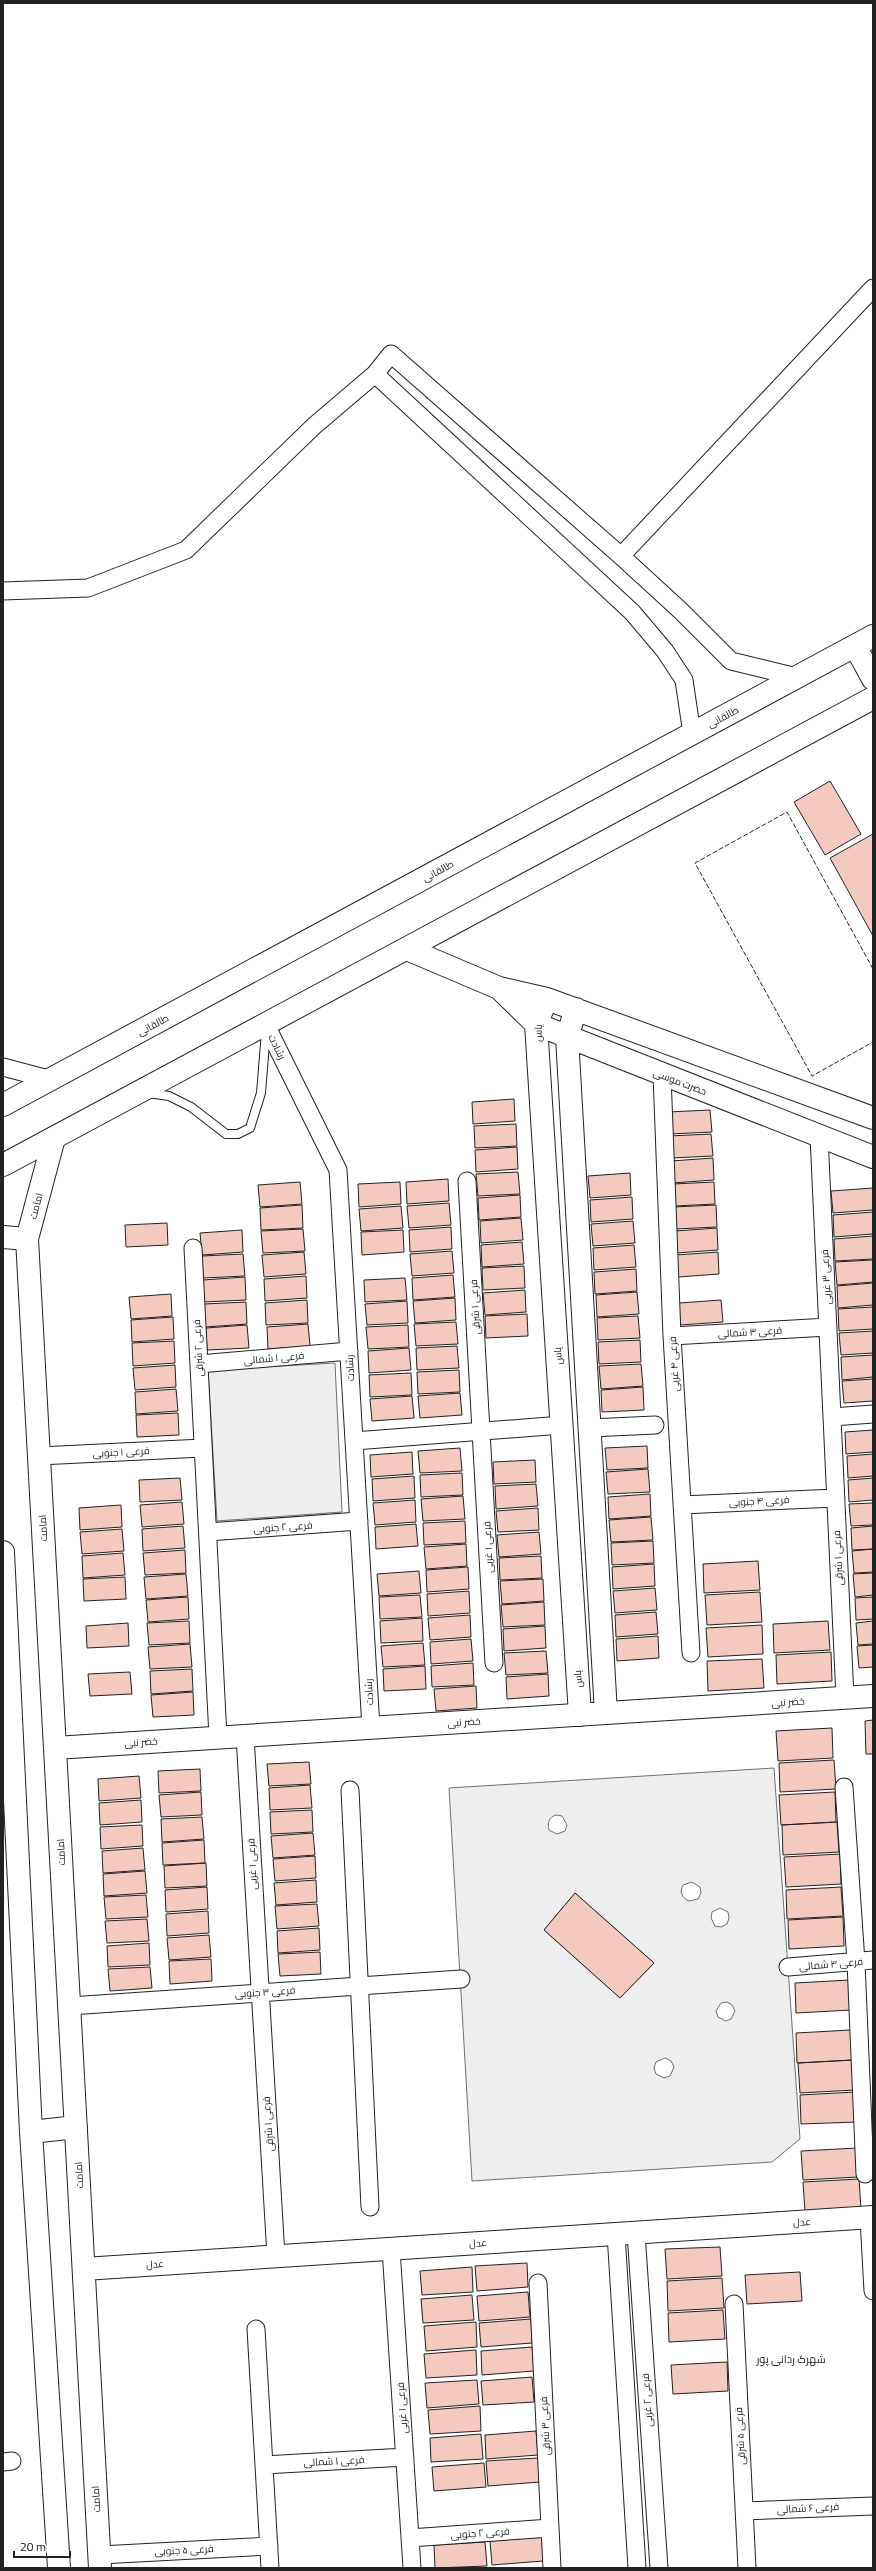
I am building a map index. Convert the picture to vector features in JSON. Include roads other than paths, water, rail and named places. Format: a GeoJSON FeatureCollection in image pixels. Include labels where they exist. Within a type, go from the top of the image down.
{"type":"FeatureCollection","features":[{"type":"Feature","properties":{"kind":"main road","name":"طالقانی"},"geometry":{"type":"LineString","coordinates":[[3,1105],[52,1080],[864,641]]}},
{"type":"Feature","properties":{"kind":"main road"},"geometry":{"type":"LineString","coordinates":[[864,641],[873,679]]}},
{"type":"Feature","properties":{"kind":"main road"},"geometry":{"type":"LineString","coordinates":[[3,1165],[142,1092],[873,698]]}},
{"type":"Feature","properties":{"kind":"main road","name":"حضرت موسی"},"geometry":{"type":"LineString","coordinates":[[407,949],[499,988],[548,999],[873,1118]]}},
{"type":"Feature","properties":{"kind":"main road","name":"حضرت موسی"},"geometry":{"type":"LineString","coordinates":[[499,988],[536,1024],[873,1157]]}},
{"type":"Feature","properties":{"kind":"main road","name":"یاس"},"geometry":{"type":"LineString","coordinates":[[548,999],[536,1024],[580,1715]]}},
{"type":"Feature","properties":{"kind":"main road"},"geometry":{"type":"LineString","coordinates":[[576,1010],[567,1037],[606,1713]]}},
{"type":"Feature","properties":{"kind":"main road","name":"امامت"},"geometry":{"type":"LineString","coordinates":[[54,1138],[27,1239],[100,2562]]}},
{"type":"Feature","properties":{"kind":"main road"},"geometry":{"type":"LineString","coordinates":[[3,1237],[27,1239]]}},
{"type":"Feature","properties":{"kind":"main road"},"geometry":{"type":"LineString","coordinates":[[3,1552],[31,2132],[59,2568]]}},
{"type":"Feature","properties":{"kind":"main road","name":"خضر نبی"},"geometry":{"type":"LineString","coordinates":[[55,1748],[873,1696]]}},
{"type":"Feature","properties":{"kind":"main road"},"geometry":{"type":"LineString","coordinates":[[31,2132],[76,2127]]}},
{"type":"Feature","properties":{"kind":"main road","name":"عدل"},"geometry":{"type":"LineString","coordinates":[[84,2269],[871,2218]]}},
{"type":"Feature","properties":{"kind":"street"},"geometry":{"type":"LineString","coordinates":[[621,556],[873,288]]}},
{"type":"Feature","properties":{"kind":"street"},"geometry":{"type":"LineString","coordinates":[[3,591],[88,588],[186,550],[314,426],[375,374],[391,354],[621,556],[681,611],[731,662],[797,677]]}},
{"type":"Feature","properties":{"kind":"street"},"geometry":{"type":"LineString","coordinates":[[375,374],[632,612],[666,651],[684,680],[692,734]]}},
{"type":"Feature","properties":{"kind":"street","name":"رشادت"},"geometry":{"type":"LineString","coordinates":[[266,1025],[338,1170],[371,1728]]}},
{"type":"Feature","properties":{"kind":"street"},"geometry":{"type":"LineString","coordinates":[[3,1067],[52,1080]]}},
{"type":"Feature","properties":{"kind":"street","name":"فرعی ۴ غربی"},"geometry":{"type":"LineString","coordinates":[[662,1075],[672,1336],[691,1653]]}},
{"type":"Feature","properties":{"kind":"street","name":"فرعی ۳ غربی"},"geometry":{"type":"LineString","coordinates":[[819,1136],[832,1417]]}},
{"type":"Feature","properties":{"kind":"street","name":"فرعی ۱ شرقی"},"geometry":{"type":"LineString","coordinates":[[467,1181],[482,1432]]}},
{"type":"Feature","properties":{"kind":"street","name":"فرعی ۲ شرقی"},"geometry":{"type":"LineString","coordinates":[[193,1248],[218,1738]]}},
{"type":"Feature","properties":{"kind":"street","name":"فرعی ۳ شمالی"},"geometry":{"type":"LineString","coordinates":[[672,1336],[828,1327]]}},
{"type":"Feature","properties":{"kind":"street","name":"فرعی ۱ شمالی"},"geometry":{"type":"LineString","coordinates":[[199,1364],[349,1351]]}},
{"type":"Feature","properties":{"kind":"street"},"geometry":{"type":"LineString","coordinates":[[832,1417],[873,1414]]}},
{"type":"Feature","properties":{"kind":"street","name":"فرعی ۱ شرقی"},"geometry":{"type":"LineString","coordinates":[[832,1417],[845,1698]]}},
{"type":"Feature","properties":{"kind":"street"},"geometry":{"type":"LineString","coordinates":[[590,1428],[655,1425]]}},
{"type":"Feature","properties":{"kind":"street"},"geometry":{"type":"LineString","coordinates":[[354,1441],[562,1426]]}},
{"type":"Feature","properties":{"kind":"street","name":"فرعی ۱ غربی"},"geometry":{"type":"LineString","coordinates":[[482,1432],[494,1663]]}},
{"type":"Feature","properties":{"kind":"street","name":"فرعی ۱ جنوبی"},"geometry":{"type":"LineString","coordinates":[[40,1456],[203,1448]]}},
{"type":"Feature","properties":{"kind":"street","name":"فرعی ۴ جنوبی"},"geometry":{"type":"LineString","coordinates":[[682,1504],[836,1498]]}},
{"type":"Feature","properties":{"kind":"street","name":"فرعی ۲ جنوبی"},"geometry":{"type":"LineString","coordinates":[[208,1532],[359,1521]]}},
{"type":"Feature","properties":{"kind":"street","name":"فرعی ۱ غربی"},"geometry":{"type":"LineString","coordinates":[[245,1736],[260,1992]]}},
{"type":"Feature","properties":{"kind":"street"},"geometry":{"type":"LineString","coordinates":[[844,1787],[856,1962],[865,2174]]}},
{"type":"Feature","properties":{"kind":"street"},"geometry":{"type":"LineString","coordinates":[[350,1790],[370,2207]]}},
{"type":"Feature","properties":{"kind":"street","name":"فرعی ۴ شمالی"},"geometry":{"type":"LineString","coordinates":[[788,1967],[873,1960]]}},
{"type":"Feature","properties":{"kind":"street","name":"فرعی ۳ جنوبی"},"geometry":{"type":"LineString","coordinates":[[70,2006],[461,1979]]}},
{"type":"Feature","properties":{"kind":"street","name":"فرعی ۱ شرقی"},"geometry":{"type":"LineString","coordinates":[[260,1992],[276,2256]]}},
{"type":"Feature","properties":{"kind":"street"},"geometry":{"type":"LineString","coordinates":[[871,2218],[873,2291]]}},
{"type":"Feature","properties":{"kind":"street","name":"فرعی ۲ غربی"},"geometry":{"type":"LineString","coordinates":[[626,2233],[637,2568]]}},
{"type":"Feature","properties":{"kind":"street","name":"فرعی ۲ غربی"},"geometry":{"type":"LineString","coordinates":[[626,2233],[659,2568]]}},
{"type":"Feature","properties":{"kind":"street","name":"فرعی ۱ غربی"},"geometry":{"type":"LineString","coordinates":[[391,2249],[412,2568]]}},
{"type":"Feature","properties":{"kind":"street","name":"فرعی ۳ شرقی"},"geometry":{"type":"LineString","coordinates":[[538,2284],[552,2568]]}},
{"type":"Feature","properties":{"kind":"street","name":"فرعی ۵ شرقی"},"geometry":{"type":"LineString","coordinates":[[734,2304],[747,2568]]}},
{"type":"Feature","properties":{"kind":"street"},"geometry":{"type":"LineString","coordinates":[[256,2329],[270,2568]]}},
{"type":"Feature","properties":{"kind":"street","name":"فرعی ۱ شمالی"},"geometry":{"type":"LineString","coordinates":[[264,2465],[405,2457]]}},
{"type":"Feature","properties":{"kind":"street","name":"فرعی ۶ شمالی"},"geometry":{"type":"LineString","coordinates":[[744,2511],[873,2506]]}},
{"type":"Feature","properties":{"kind":"street","name":"فرعی ۲ جنوبی"},"geometry":{"type":"LineString","coordinates":[[410,2538],[550,2528]]}},
{"type":"Feature","properties":{"kind":"street","name":"فرعی ۵ جنوبی"},"geometry":{"type":"LineString","coordinates":[[100,2562],[269,2546]]}},
{"type":"Feature","properties":{"kind":"lane"},"geometry":{"type":"LineString","coordinates":[[142,1092],[169,1096],[191,1107],[226,1134],[238,1134],[250,1128],[261,1093],[266,1025]]}},
{"type":"Feature","properties":{"kind":"district","name":"شهرک ردانی پور"},"geometry":{"type":"Point","coordinates":[791,2359]}}]}
